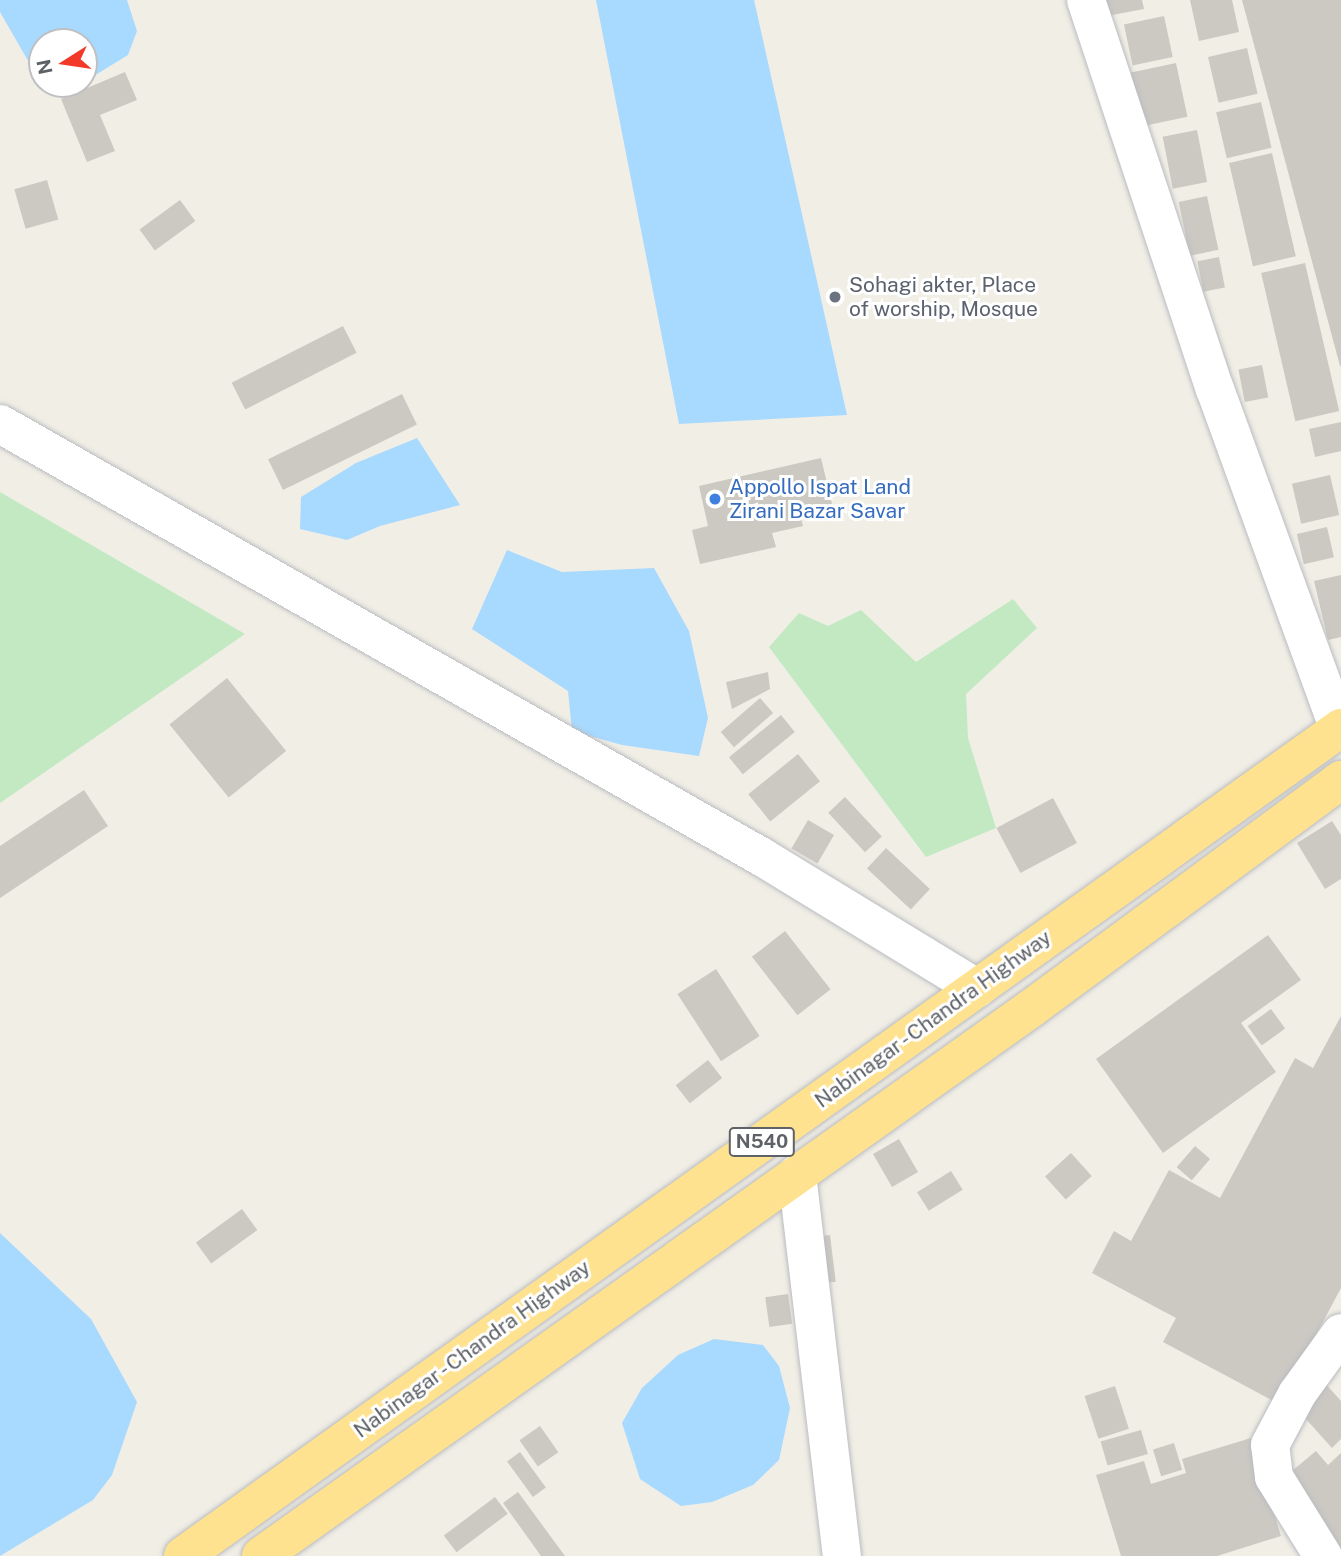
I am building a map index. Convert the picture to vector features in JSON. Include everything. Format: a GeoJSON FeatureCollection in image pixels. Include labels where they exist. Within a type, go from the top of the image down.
{"type":"FeatureCollection","features":[{"type":"Feature","properties":{"kind":"highway","name":"Nabinagar - Chandra Highway"},"geometry":{"type":"LineString","coordinates":[[183,1556],[1340,728]]}},
{"type":"Feature","properties":{"kind":"highway","name":"N540"},"geometry":{"type":"LineString","coordinates":[[261,1556],[797,1174],[1341,780]]}},
{"type":"Feature","properties":{"kind":"street"},"geometry":{"type":"LineString","coordinates":[[1086,0],[1215,389],[1340,728]]}},
{"type":"Feature","properties":{"kind":"street"},"geometry":{"type":"LineString","coordinates":[[0,424],[762,858],[977,988]]}},
{"type":"Feature","properties":{"kind":"street"},"geometry":{"type":"LineString","coordinates":[[797,1174],[842,1556]]}},
{"type":"Feature","properties":{"kind":"street"},"geometry":{"type":"LineString","coordinates":[[1324,1556],[1274,1477],[1270,1444],[1297,1394],[1341,1334]]}},
{"type":"Feature","properties":{"kind":"green space"},"geometry":{"type":"Polygon","coordinates":[[[0,492],[245,634],[0,803],[0,492]]]}},
{"type":"Feature","properties":{"kind":"green space"},"geometry":{"type":"Polygon","coordinates":[[[1013,599],[1037,628],[966,694],[968,738],[996,828],[926,857],[769,647],[799,613],[828,626],[861,610],[916,662],[1013,599]]]}},
{"type":"Feature","properties":{"kind":"water"},"geometry":{"type":"Polygon","coordinates":[[[0,0],[127,0],[137,31],[128,55],[98,73],[98,28],[28,28],[28,60],[0,12],[0,0]]]}},
{"type":"Feature","properties":{"kind":"water"},"geometry":{"type":"Polygon","coordinates":[[[596,0],[754,0],[847,415],[679,424],[596,0]]]}},
{"type":"Feature","properties":{"kind":"water"},"geometry":{"type":"Polygon","coordinates":[[[417,438],[460,505],[380,526],[347,540],[300,529],[301,497],[356,463],[417,438]]]}},
{"type":"Feature","properties":{"kind":"water"},"geometry":{"type":"Polygon","coordinates":[[[507,550],[562,572],[654,568],[689,631],[708,718],[699,756],[622,745],[572,731],[568,691],[472,629],[507,550]]]}},
{"type":"Feature","properties":{"kind":"water"},"geometry":{"type":"Polygon","coordinates":[[[0,1233],[91,1319],[137,1402],[112,1475],[93,1500],[0,1556],[0,1233]]]}},
{"type":"Feature","properties":{"kind":"water"},"geometry":{"type":"Polygon","coordinates":[[[714,1339],[763,1345],[779,1366],[790,1408],[779,1460],[753,1485],[712,1502],[681,1506],[640,1479],[622,1423],[642,1388],[678,1355],[714,1339]]]}},
{"type":"Feature","properties":{"kind":"building"},"geometry":{"type":"Polygon","coordinates":[[[1104,0],[1142,0],[1144,9],[1107,16],[1104,0]]]}},
{"type":"Feature","properties":{"kind":"building"},"geometry":{"type":"Polygon","coordinates":[[[1190,0],[1232,0],[1239,32],[1199,41],[1190,0]]]}},
{"type":"Feature","properties":{"kind":"building"},"geometry":{"type":"Polygon","coordinates":[[[1242,0],[1341,0],[1341,366],[1340,366],[1242,0]]]}},
{"type":"Feature","properties":{"kind":"building"},"geometry":{"type":"Polygon","coordinates":[[[1164,16],[1173,57],[1133,66],[1124,25],[1164,16]]]}},
{"type":"Feature","properties":{"kind":"building"},"geometry":{"type":"Polygon","coordinates":[[[1247,48],[1258,94],[1219,103],[1208,57],[1247,48]]]}},
{"type":"Feature","properties":{"kind":"building"},"geometry":{"type":"Polygon","coordinates":[[[1176,63],[1187,117],[1142,126],[1131,73],[1176,63]]]}},
{"type":"Feature","properties":{"kind":"building"},"geometry":{"type":"Polygon","coordinates":[[[125,72],[137,100],[100,115],[115,151],[87,162],[61,99],[98,98],[98,83],[125,72]]]}},
{"type":"Feature","properties":{"kind":"building"},"geometry":{"type":"Polygon","coordinates":[[[1261,102],[1272,148],[1227,158],[1216,112],[1261,102]]]}},
{"type":"Feature","properties":{"kind":"building"},"geometry":{"type":"Polygon","coordinates":[[[1197,130],[1207,182],[1173,189],[1163,137],[1197,130]]]}},
{"type":"Feature","properties":{"kind":"building"},"geometry":{"type":"Polygon","coordinates":[[[1272,153],[1296,256],[1253,266],[1229,163],[1272,153]]]}},
{"type":"Feature","properties":{"kind":"building"},"geometry":{"type":"Polygon","coordinates":[[[47,180],[58,219],[26,229],[14,189],[47,180]]]}},
{"type":"Feature","properties":{"kind":"building"},"geometry":{"type":"Polygon","coordinates":[[[1207,196],[1218,250],[1190,256],[1179,202],[1207,196]]]}},
{"type":"Feature","properties":{"kind":"building"},"geometry":{"type":"Polygon","coordinates":[[[180,200],[195,221],[155,250],[140,229],[180,200]]]}},
{"type":"Feature","properties":{"kind":"building"},"geometry":{"type":"Polygon","coordinates":[[[1219,257],[1225,287],[1203,292],[1197,261],[1219,257]]]}},
{"type":"Feature","properties":{"kind":"building"},"geometry":{"type":"Polygon","coordinates":[[[1305,263],[1339,411],[1295,421],[1261,273],[1305,263]]]}},
{"type":"Feature","properties":{"kind":"building"},"geometry":{"type":"Polygon","coordinates":[[[343,326],[357,353],[245,409],[232,383],[343,326]]]}},
{"type":"Feature","properties":{"kind":"building"},"geometry":{"type":"Polygon","coordinates":[[[1262,365],[1268,397],[1245,402],[1238,370],[1262,365]]]}},
{"type":"Feature","properties":{"kind":"building"},"geometry":{"type":"Polygon","coordinates":[[[402,394],[417,425],[283,490],[268,459],[402,394]]]}},
{"type":"Feature","properties":{"kind":"building"},"geometry":{"type":"Polygon","coordinates":[[[1341,422],[1341,451],[1315,457],[1309,429],[1341,422]]]}},
{"type":"Feature","properties":{"kind":"building"},"geometry":{"type":"Polygon","coordinates":[[[821,458],[834,512],[801,519],[803,526],[772,533],[776,547],[700,564],[692,530],[708,526],[699,486],[821,458]]]}},
{"type":"Feature","properties":{"kind":"building"},"geometry":{"type":"Polygon","coordinates":[[[1330,475],[1339,515],[1301,524],[1292,484],[1330,475]]]}},
{"type":"Feature","properties":{"kind":"building"},"geometry":{"type":"Polygon","coordinates":[[[1327,527],[1334,557],[1304,564],[1297,534],[1327,527]]]}},
{"type":"Feature","properties":{"kind":"building"},"geometry":{"type":"Polygon","coordinates":[[[1341,575],[1341,637],[1328,640],[1314,581],[1341,575]]]}},
{"type":"Feature","properties":{"kind":"building"},"geometry":{"type":"Polygon","coordinates":[[[768,672],[770,689],[732,709],[726,682],[768,672]]]}},
{"type":"Feature","properties":{"kind":"building"},"geometry":{"type":"Polygon","coordinates":[[[227,678],[286,751],[229,798],[169,725],[227,678]]]}},
{"type":"Feature","properties":{"kind":"building"},"geometry":{"type":"Polygon","coordinates":[[[760,698],[773,713],[734,747],[721,732],[760,698]]]}},
{"type":"Feature","properties":{"kind":"building"},"geometry":{"type":"Polygon","coordinates":[[[781,715],[795,732],[743,774],[729,757],[781,715]]]}},
{"type":"Feature","properties":{"kind":"building"},"geometry":{"type":"Polygon","coordinates":[[[798,754],[820,781],[770,821],[748,794],[798,754]]]}},
{"type":"Feature","properties":{"kind":"building"},"geometry":{"type":"Polygon","coordinates":[[[84,790],[108,826],[0,898],[0,846],[84,790]]]}},
{"type":"Feature","properties":{"kind":"building"},"geometry":{"type":"Polygon","coordinates":[[[845,797],[882,836],[865,852],[828,813],[845,797]]]}},
{"type":"Feature","properties":{"kind":"building"},"geometry":{"type":"Polygon","coordinates":[[[1053,798],[1077,843],[1020,873],[996,828],[1053,798]]]}},
{"type":"Feature","properties":{"kind":"building"},"geometry":{"type":"Polygon","coordinates":[[[808,820],[834,835],[817,864],[792,849],[808,820]]]}},
{"type":"Feature","properties":{"kind":"building"},"geometry":{"type":"Polygon","coordinates":[[[1332,821],[1341,835],[1341,879],[1325,889],[1297,843],[1332,821]]]}},
{"type":"Feature","properties":{"kind":"building"},"geometry":{"type":"Polygon","coordinates":[[[886,848],[930,889],[911,909],[867,868],[886,848]]]}},
{"type":"Feature","properties":{"kind":"building"},"geometry":{"type":"Polygon","coordinates":[[[785,931],[831,989],[797,1015],[752,957],[785,931]]]}},
{"type":"Feature","properties":{"kind":"building"},"geometry":{"type":"Polygon","coordinates":[[[1268,935],[1301,980],[1241,1023],[1276,1072],[1163,1153],[1096,1059],[1268,935]]]}},
{"type":"Feature","properties":{"kind":"building"},"geometry":{"type":"Polygon","coordinates":[[[716,969],[760,1036],[721,1061],[677,994],[716,969]]]}},
{"type":"Feature","properties":{"kind":"building"},"geometry":{"type":"Polygon","coordinates":[[[1271,1009],[1285,1028],[1262,1045],[1248,1026],[1271,1009]]]}},
{"type":"Feature","properties":{"kind":"building"},"geometry":{"type":"Polygon","coordinates":[[[1341,1016],[1341,1288],[1279,1404],[1163,1342],[1176,1318],[1092,1273],[1114,1231],[1131,1241],[1169,1170],[1220,1198],[1295,1058],[1313,1068],[1341,1016]]]}},
{"type":"Feature","properties":{"kind":"building"},"geometry":{"type":"Polygon","coordinates":[[[708,1060],[722,1078],[690,1103],[676,1085],[708,1060]]]}},
{"type":"Feature","properties":{"kind":"building"},"geometry":{"type":"Polygon","coordinates":[[[899,1139],[918,1172],[892,1187],[873,1154],[899,1139]]]}},
{"type":"Feature","properties":{"kind":"building"},"geometry":{"type":"Polygon","coordinates":[[[1195,1146],[1210,1159],[1192,1180],[1177,1167],[1195,1146]]]}},
{"type":"Feature","properties":{"kind":"building"},"geometry":{"type":"Polygon","coordinates":[[[1071,1153],[1092,1176],[1066,1199],[1045,1176],[1071,1153]]]}},
{"type":"Feature","properties":{"kind":"building"},"geometry":{"type":"Polygon","coordinates":[[[951,1171],[963,1190],[929,1211],[917,1192],[951,1171]]]}},
{"type":"Feature","properties":{"kind":"building"},"geometry":{"type":"Polygon","coordinates":[[[242,1209],[257,1230],[211,1264],[196,1243],[242,1209]]]}},
{"type":"Feature","properties":{"kind":"building"},"geometry":{"type":"Polygon","coordinates":[[[830,1235],[836,1282],[812,1285],[806,1238],[830,1235]]]}},
{"type":"Feature","properties":{"kind":"building"},"geometry":{"type":"Polygon","coordinates":[[[788,1294],[792,1324],[769,1327],[765,1297],[788,1294]]]}},
{"type":"Feature","properties":{"kind":"building"},"geometry":{"type":"Polygon","coordinates":[[[1324,1382],[1341,1401],[1341,1439],[1332,1448],[1296,1408],[1324,1382]]]}},
{"type":"Feature","properties":{"kind":"building"},"geometry":{"type":"Polygon","coordinates":[[[1115,1386],[1129,1429],[1098,1439],[1085,1396],[1115,1386]]]}},
{"type":"Feature","properties":{"kind":"building"},"geometry":{"type":"Polygon","coordinates":[[[540,1426],[558,1452],[538,1467],[520,1440],[540,1426]]]}},
{"type":"Feature","properties":{"kind":"building"},"geometry":{"type":"Polygon","coordinates":[[[1141,1430],[1148,1454],[1108,1466],[1101,1442],[1141,1430]]]}},
{"type":"Feature","properties":{"kind":"building"},"geometry":{"type":"Polygon","coordinates":[[[1251,1438],[1281,1536],[1217,1556],[1121,1556],[1096,1475],[1144,1461],[1151,1484],[1186,1473],[1182,1459],[1251,1438]]]}},
{"type":"Feature","properties":{"kind":"building"},"geometry":{"type":"Polygon","coordinates":[[[1174,1443],[1182,1470],[1161,1476],[1153,1449],[1174,1443]]]}},
{"type":"Feature","properties":{"kind":"building"},"geometry":{"type":"Polygon","coordinates":[[[1316,1451],[1328,1465],[1341,1453],[1341,1553],[1281,1480],[1316,1451]]]}},
{"type":"Feature","properties":{"kind":"building"},"geometry":{"type":"Polygon","coordinates":[[[520,1452],[546,1488],[533,1497],[507,1461],[520,1452]]]}},
{"type":"Feature","properties":{"kind":"building"},"geometry":{"type":"Polygon","coordinates":[[[518,1492],[565,1556],[541,1556],[503,1503],[518,1492]]]}},
{"type":"Feature","properties":{"kind":"building"},"geometry":{"type":"Polygon","coordinates":[[[495,1497],[508,1514],[457,1552],[444,1536],[495,1497]]]}},
{"type":"Feature","properties":{"kind":"place","name":"Sohagi akter, Place of worship, Mosque"},"geometry":{"type":"Point","coordinates":[835,297]}},
{"type":"Feature","properties":{"kind":"place","name":"Appollo Ispat Land Zirani Bazar Savar"},"geometry":{"type":"Point","coordinates":[715,499]}}]}
